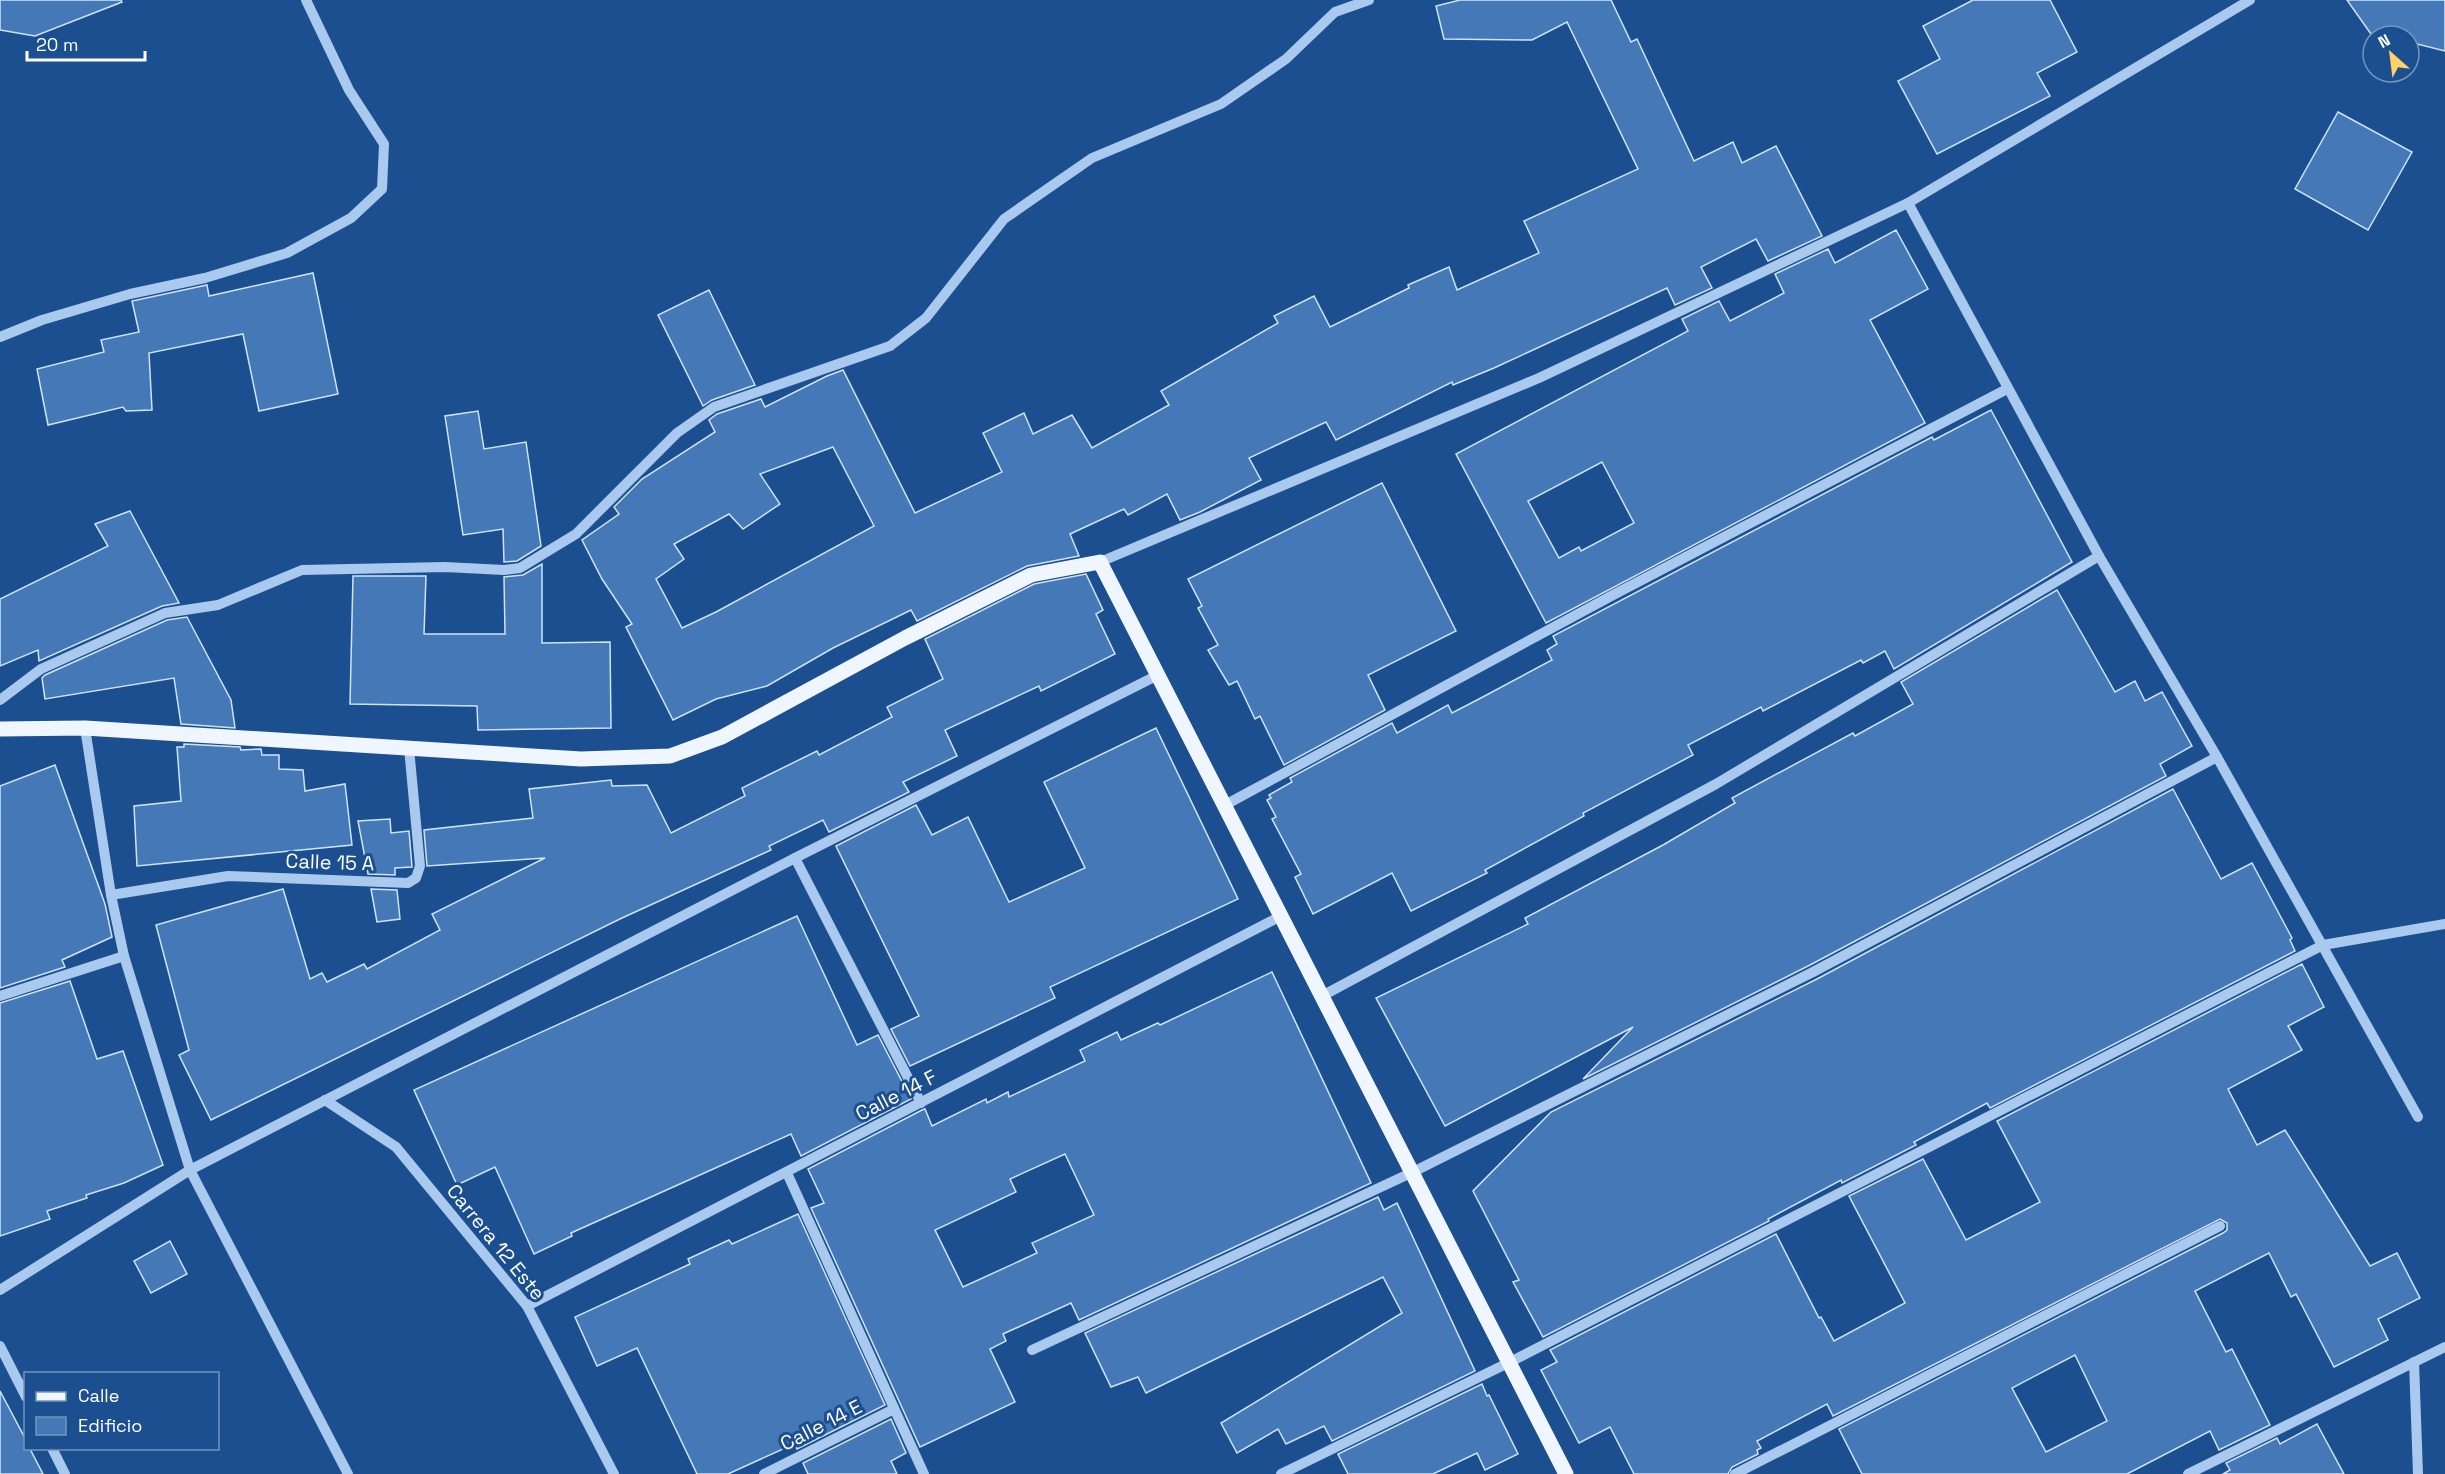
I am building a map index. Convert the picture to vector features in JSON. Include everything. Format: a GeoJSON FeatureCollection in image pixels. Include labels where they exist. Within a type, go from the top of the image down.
{"type":"FeatureCollection","features":[{"type":"Feature","properties":{"kind":"main road"},"geometry":{"type":"LineString","coordinates":[[0,729],[85,728],[581,759],[670,756],[723,737],[905,638],[1031,575],[1100,562],[1566,1474]]}},
{"type":"Feature","properties":{"kind":"street"},"geometry":{"type":"LineString","coordinates":[[0,337],[42,320],[108,300],[205,278],[287,253],[351,218],[382,189],[384,144],[349,90],[306,0]]}},
{"type":"Feature","properties":{"kind":"street"},"geometry":{"type":"LineString","coordinates":[[0,700],[41,669],[165,613],[218,605],[302,570],[445,567],[504,570],[520,568],[576,534],[677,433],[714,407],[890,346],[926,318],[1004,219],[1092,158],[1221,104],[1286,59],[1335,12],[1369,0]]}},
{"type":"Feature","properties":{"kind":"street"},"geometry":{"type":"LineString","coordinates":[[1100,562],[1539,378],[1908,203],[2246,1]]}},
{"type":"Feature","properties":{"kind":"street"},"geometry":{"type":"LineString","coordinates":[[1908,203],[2099,556],[2324,945],[2418,1117]]}},
{"type":"Feature","properties":{"kind":"street"},"geometry":{"type":"LineString","coordinates":[[1225,805],[1613,595],[2007,389]]}},
{"type":"Feature","properties":{"kind":"street"},"geometry":{"type":"LineString","coordinates":[[1322,996],[1716,784],[2099,556]]}},
{"type":"Feature","properties":{"kind":"street"},"geometry":{"type":"LineString","coordinates":[[0,1290],[190,1170],[795,858],[1158,675]]}},
{"type":"Feature","properties":{"kind":"street"},"geometry":{"type":"LineString","coordinates":[[85,728],[111,895],[124,956],[190,1170],[348,1474]]}},
{"type":"Feature","properties":{"kind":"street","name":"Calle 15 A"},"geometry":{"type":"LineString","coordinates":[[111,895],[228,876],[408,883],[416,878],[420,866],[409,748]]}},
{"type":"Feature","properties":{"kind":"street"},"geometry":{"type":"LineString","coordinates":[[1032,1350],[1413,1172],[1813,972],[2217,757]]}},
{"type":"Feature","properties":{"kind":"street"},"geometry":{"type":"LineString","coordinates":[[795,858],[921,1103]]}},
{"type":"Feature","properties":{"kind":"street","name":"Calle 14 F"},"geometry":{"type":"LineString","coordinates":[[528,1306],[1281,916]]}},
{"type":"Feature","properties":{"kind":"street"},"geometry":{"type":"LineString","coordinates":[[1281,1474],[1510,1362],[2324,945],[2445,924]]}},
{"type":"Feature","properties":{"kind":"street"},"geometry":{"type":"LineString","coordinates":[[0,996],[124,956]]}},
{"type":"Feature","properties":{"kind":"street","name":"Carrera 12 Este"},"geometry":{"type":"LineString","coordinates":[[325,1100],[396,1147],[528,1306],[614,1474]]}},
{"type":"Feature","properties":{"kind":"street"},"geometry":{"type":"LineString","coordinates":[[787,1173],[924,1474]]}},
{"type":"Feature","properties":{"kind":"street"},"geometry":{"type":"LineString","coordinates":[[1735,1474],[2220,1226]]}},
{"type":"Feature","properties":{"kind":"street"},"geometry":{"type":"LineString","coordinates":[[0,1346],[24,1393]]}},
{"type":"Feature","properties":{"kind":"street"},"geometry":{"type":"LineString","coordinates":[[2188,1474],[2445,1347]]}},
{"type":"Feature","properties":{"kind":"street"},"geometry":{"type":"LineString","coordinates":[[2414,1362],[2418,1474]]}},
{"type":"Feature","properties":{"kind":"street","name":"Calle 14 E"},"geometry":{"type":"LineString","coordinates":[[764,1474],[894,1409]]}},
{"type":"Feature","properties":{"kind":"street"},"geometry":{"type":"LineString","coordinates":[[52,1450],[64,1474]]}},
{"type":"Feature","properties":{"kind":"building"},"geometry":{"type":"Polygon","coordinates":[[[0,0],[121,0],[122,2],[35,36],[0,30],[0,0]]]}},
{"type":"Feature","properties":{"kind":"building"},"geometry":{"type":"Polygon","coordinates":[[[1460,0],[1611,0],[1631,42],[1637,39],[1694,161],[1733,142],[1742,163],[1776,146],[1822,236],[1768,261],[1756,239],[1701,267],[1712,288],[1675,305],[1667,288],[1494,368],[1453,385],[1452,382],[1336,440],[1326,422],[1249,458],[1261,480],[1200,512],[1180,520],[1167,494],[1128,515],[1124,509],[1070,534],[1079,556],[1027,566],[917,621],[911,610],[833,648],[767,686],[716,699],[673,720],[626,627],[632,624],[602,579],[582,540],[619,514],[614,507],[642,479],[715,432],[709,420],[717,414],[761,399],[765,407],[843,370],[915,513],[1002,472],[983,433],[1024,413],[1033,434],[1072,415],[1092,448],[1169,405],[1161,391],[1278,323],[1274,316],[1314,296],[1330,327],[1409,288],[1408,285],[1449,267],[1457,290],[1539,253],[1524,221],[1638,169],[1567,22],[1532,40],[1444,39],[1436,6],[1460,0]],[[833,447],[760,474],[780,504],[743,529],[729,514],[674,544],[684,559],[656,579],[682,628],[716,612],[874,526],[833,447]]]}},
{"type":"Feature","properties":{"kind":"building"},"geometry":{"type":"Polygon","coordinates":[[[1973,0],[2050,0],[2077,52],[2037,73],[2050,96],[1937,154],[1898,81],[1940,59],[1923,26],[1973,0]]]}},
{"type":"Feature","properties":{"kind":"building"},"geometry":{"type":"Polygon","coordinates":[[[2347,0],[2445,0],[2445,51],[2421,45],[2421,24],[2364,24],[2347,0]]]}},
{"type":"Feature","properties":{"kind":"building"},"geometry":{"type":"Polygon","coordinates":[[[2338,112],[2412,152],[2368,230],[2295,189],[2338,112]]]}},
{"type":"Feature","properties":{"kind":"building"},"geometry":{"type":"Polygon","coordinates":[[[1896,230],[1928,289],[1870,320],[1925,423],[1546,623],[1456,454],[1688,331],[1682,319],[1719,301],[1730,321],[1784,293],[1775,274],[1828,249],[1835,263],[1896,230]],[[1602,462],[1528,501],[1559,558],[1579,547],[1581,551],[1634,523],[1602,462]]]}},
{"type":"Feature","properties":{"kind":"building"},"geometry":{"type":"Polygon","coordinates":[[[313,273],[338,394],[259,411],[243,334],[149,353],[152,410],[126,411],[123,407],[48,425],[37,369],[104,352],[101,340],[139,332],[132,301],[207,285],[209,296],[313,273]]]}},
{"type":"Feature","properties":{"kind":"building"},"geometry":{"type":"Polygon","coordinates":[[[709,290],[755,385],[712,400],[703,406],[658,315],[709,290]]]}},
{"type":"Feature","properties":{"kind":"building"},"geometry":{"type":"Polygon","coordinates":[[[1991,410],[2072,562],[1894,669],[1885,651],[1863,663],[1861,660],[1763,711],[1761,707],[1688,745],[1693,755],[1583,813],[1584,816],[1485,870],[1487,873],[1411,911],[1392,873],[1313,914],[1295,877],[1301,874],[1272,819],[1276,817],[1267,800],[1271,798],[1269,795],[1292,782],[1290,778],[1392,723],[1397,733],[1448,705],[1452,713],[1479,699],[1552,660],[1547,650],[1557,644],[1553,636],[1932,437],[1934,440],[1991,410]]]}},
{"type":"Feature","properties":{"kind":"building"},"geometry":{"type":"Polygon","coordinates":[[[478,411],[484,449],[526,442],[541,546],[517,561],[504,562],[503,529],[463,535],[445,416],[478,411]]]}},
{"type":"Feature","properties":{"kind":"building"},"geometry":{"type":"Polygon","coordinates":[[[1382,483],[1456,631],[1368,675],[1385,710],[1284,765],[1260,716],[1255,719],[1237,681],[1229,685],[1208,650],[1218,645],[1198,608],[1202,606],[1188,579],[1382,483]]]}},
{"type":"Feature","properties":{"kind":"building"},"geometry":{"type":"Polygon","coordinates":[[[130,511],[179,603],[162,606],[39,661],[38,650],[0,666],[0,599],[108,546],[95,524],[130,511]]]}},
{"type":"Feature","properties":{"kind":"building"},"geometry":{"type":"Polygon","coordinates":[[[542,564],[542,643],[610,642],[611,728],[478,730],[477,706],[350,704],[353,576],[426,576],[424,634],[505,634],[504,577],[523,575],[542,564]]]}},
{"type":"Feature","properties":{"kind":"building"},"geometry":{"type":"Polygon","coordinates":[[[1086,574],[1103,610],[1096,614],[1115,654],[1041,691],[1039,686],[945,730],[957,756],[903,782],[909,792],[829,832],[823,820],[769,846],[771,850],[622,918],[211,1120],[179,1055],[189,1050],[156,925],[283,889],[310,979],[322,973],[327,982],[364,964],[367,969],[440,930],[432,914],[545,858],[427,866],[424,830],[533,818],[529,789],[611,780],[612,786],[647,785],[671,833],[745,796],[742,788],[817,751],[819,755],[892,717],[887,707],[943,679],[925,639],[1034,584],[1086,574]]]}},
{"type":"Feature","properties":{"kind":"building"},"geometry":{"type":"Polygon","coordinates":[[[2057,590],[2115,692],[2135,681],[2145,701],[2162,692],[2192,746],[2160,764],[2166,776],[1810,965],[1583,1079],[1633,1027],[1445,1126],[1376,998],[1528,924],[1525,918],[1663,845],[1735,803],[1732,798],[1853,733],[1855,736],[1913,704],[1901,682],[2057,590]]]}},
{"type":"Feature","properties":{"kind":"building"},"geometry":{"type":"Polygon","coordinates":[[[187,617],[231,700],[235,728],[181,724],[174,678],[45,699],[42,678],[45,675],[167,620],[187,617]]]}},
{"type":"Feature","properties":{"kind":"building"},"geometry":{"type":"Polygon","coordinates":[[[1156,728],[1238,899],[1050,987],[1055,998],[910,1066],[891,1029],[919,1016],[836,846],[916,805],[932,835],[968,817],[1009,902],[1085,868],[1044,782],[1156,728]]]}},
{"type":"Feature","properties":{"kind":"building"},"geometry":{"type":"Polygon","coordinates":[[[184,744],[240,747],[241,750],[261,749],[262,755],[279,755],[279,769],[303,770],[305,791],[345,784],[352,845],[137,866],[134,806],[181,801],[177,747],[184,747],[184,744]]]}},
{"type":"Feature","properties":{"kind":"building"},"geometry":{"type":"Polygon","coordinates":[[[55,765],[105,904],[112,937],[62,960],[65,967],[0,988],[0,786],[55,765]]]}},
{"type":"Feature","properties":{"kind":"building"},"geometry":{"type":"Polygon","coordinates":[[[2173,789],[2221,879],[2252,863],[2292,938],[2290,940],[2295,951],[1990,1108],[1987,1103],[1914,1142],[1916,1145],[1842,1183],[1841,1180],[1768,1219],[1769,1221],[1543,1337],[1513,1282],[1519,1280],[1473,1191],[1551,1112],[1817,979],[2173,789]]]}},
{"type":"Feature","properties":{"kind":"building"},"geometry":{"type":"Polygon","coordinates":[[[390,819],[391,833],[409,831],[412,867],[395,868],[395,875],[368,874],[358,821],[390,819]]]}},
{"type":"Feature","properties":{"kind":"building"},"geometry":{"type":"Polygon","coordinates":[[[371,889],[397,890],[400,919],[377,922],[371,889]]]}},
{"type":"Feature","properties":{"kind":"building"},"geometry":{"type":"Polygon","coordinates":[[[797,916],[857,1045],[878,1035],[911,1099],[801,1156],[791,1134],[571,1233],[572,1236],[534,1254],[495,1167],[457,1185],[414,1090],[797,916]]]}},
{"type":"Feature","properties":{"kind":"building"},"geometry":{"type":"Polygon","coordinates":[[[2302,964],[2324,1007],[2288,1026],[2302,1050],[2228,1089],[2257,1145],[2285,1130],[2370,1266],[2397,1253],[2420,1298],[2378,1319],[2388,1340],[2334,1367],[2296,1294],[2291,1297],[2269,1253],[2195,1291],[2226,1352],[2232,1349],[2270,1425],[2219,1450],[2210,1431],[2127,1474],[1862,1474],[1839,1429],[2223,1233],[2227,1230],[2227,1223],[2220,1219],[1833,1416],[1827,1404],[1757,1441],[1761,1448],[1757,1450],[1758,1454],[1732,1467],[1728,1474],[1634,1474],[1610,1427],[1579,1443],[1541,1370],[1557,1362],[1550,1350],[1776,1234],[1819,1318],[1821,1317],[1834,1341],[1905,1303],[1849,1196],[1923,1159],[1966,1240],[2040,1202],[1997,1121],[2302,964]],[[2075,1355],[2012,1388],[2046,1452],[2107,1421],[2075,1355]]]}},
{"type":"Feature","properties":{"kind":"building"},"geometry":{"type":"Polygon","coordinates":[[[1272,972],[1371,1183],[1079,1320],[1071,1303],[1003,1334],[1006,1341],[990,1349],[1015,1402],[920,1447],[811,1208],[824,1203],[808,1169],[922,1110],[925,1109],[932,1126],[986,1099],[987,1103],[1008,1092],[1009,1097],[1085,1061],[1080,1050],[1117,1032],[1121,1040],[1158,1023],[1160,1025],[1272,972]],[[1065,1154],[1010,1179],[1016,1192],[935,1230],[963,1287],[1037,1253],[1032,1243],[1094,1215],[1065,1154]]]}},
{"type":"Feature","properties":{"kind":"building"},"geometry":{"type":"Polygon","coordinates":[[[70,981],[97,1059],[123,1051],[163,1165],[124,1183],[86,1195],[87,1198],[47,1211],[50,1219],[0,1236],[0,1003],[70,981]]]}},
{"type":"Feature","properties":{"kind":"building"},"geometry":{"type":"Polygon","coordinates":[[[1378,1197],[1384,1210],[1397,1203],[1475,1371],[1332,1441],[1324,1426],[1286,1444],[1278,1429],[1237,1453],[1221,1423],[1402,1313],[1383,1277],[1146,1393],[1138,1377],[1111,1387],[1085,1333],[1378,1197]]]}},
{"type":"Feature","properties":{"kind":"building"},"geometry":{"type":"Polygon","coordinates":[[[798,1214],[885,1405],[797,1449],[794,1444],[728,1474],[697,1474],[637,1348],[597,1366],[575,1317],[690,1264],[688,1259],[729,1240],[732,1244],[798,1214]]]}},
{"type":"Feature","properties":{"kind":"building"},"geometry":{"type":"Polygon","coordinates":[[[170,1241],[187,1274],[151,1293],[134,1261],[170,1241]]]}},
{"type":"Feature","properties":{"kind":"building"},"geometry":{"type":"Polygon","coordinates":[[[1482,1384],[1518,1454],[1485,1470],[1477,1453],[1433,1474],[1348,1474],[1338,1454],[1482,1384]]]}},
{"type":"Feature","properties":{"kind":"building"},"geometry":{"type":"Polygon","coordinates":[[[0,1391],[24,1436],[24,1450],[31,1450],[43,1474],[0,1474],[0,1391]]]}},
{"type":"Feature","properties":{"kind":"building"},"geometry":{"type":"Polygon","coordinates":[[[891,1419],[906,1453],[891,1461],[897,1474],[808,1474],[803,1463],[891,1419]]]}},
{"type":"Feature","properties":{"kind":"building"},"geometry":{"type":"Polygon","coordinates":[[[2317,1424],[2344,1474],[2223,1474],[2230,1470],[2226,1463],[2277,1438],[2280,1444],[2317,1424]]]}}]}
